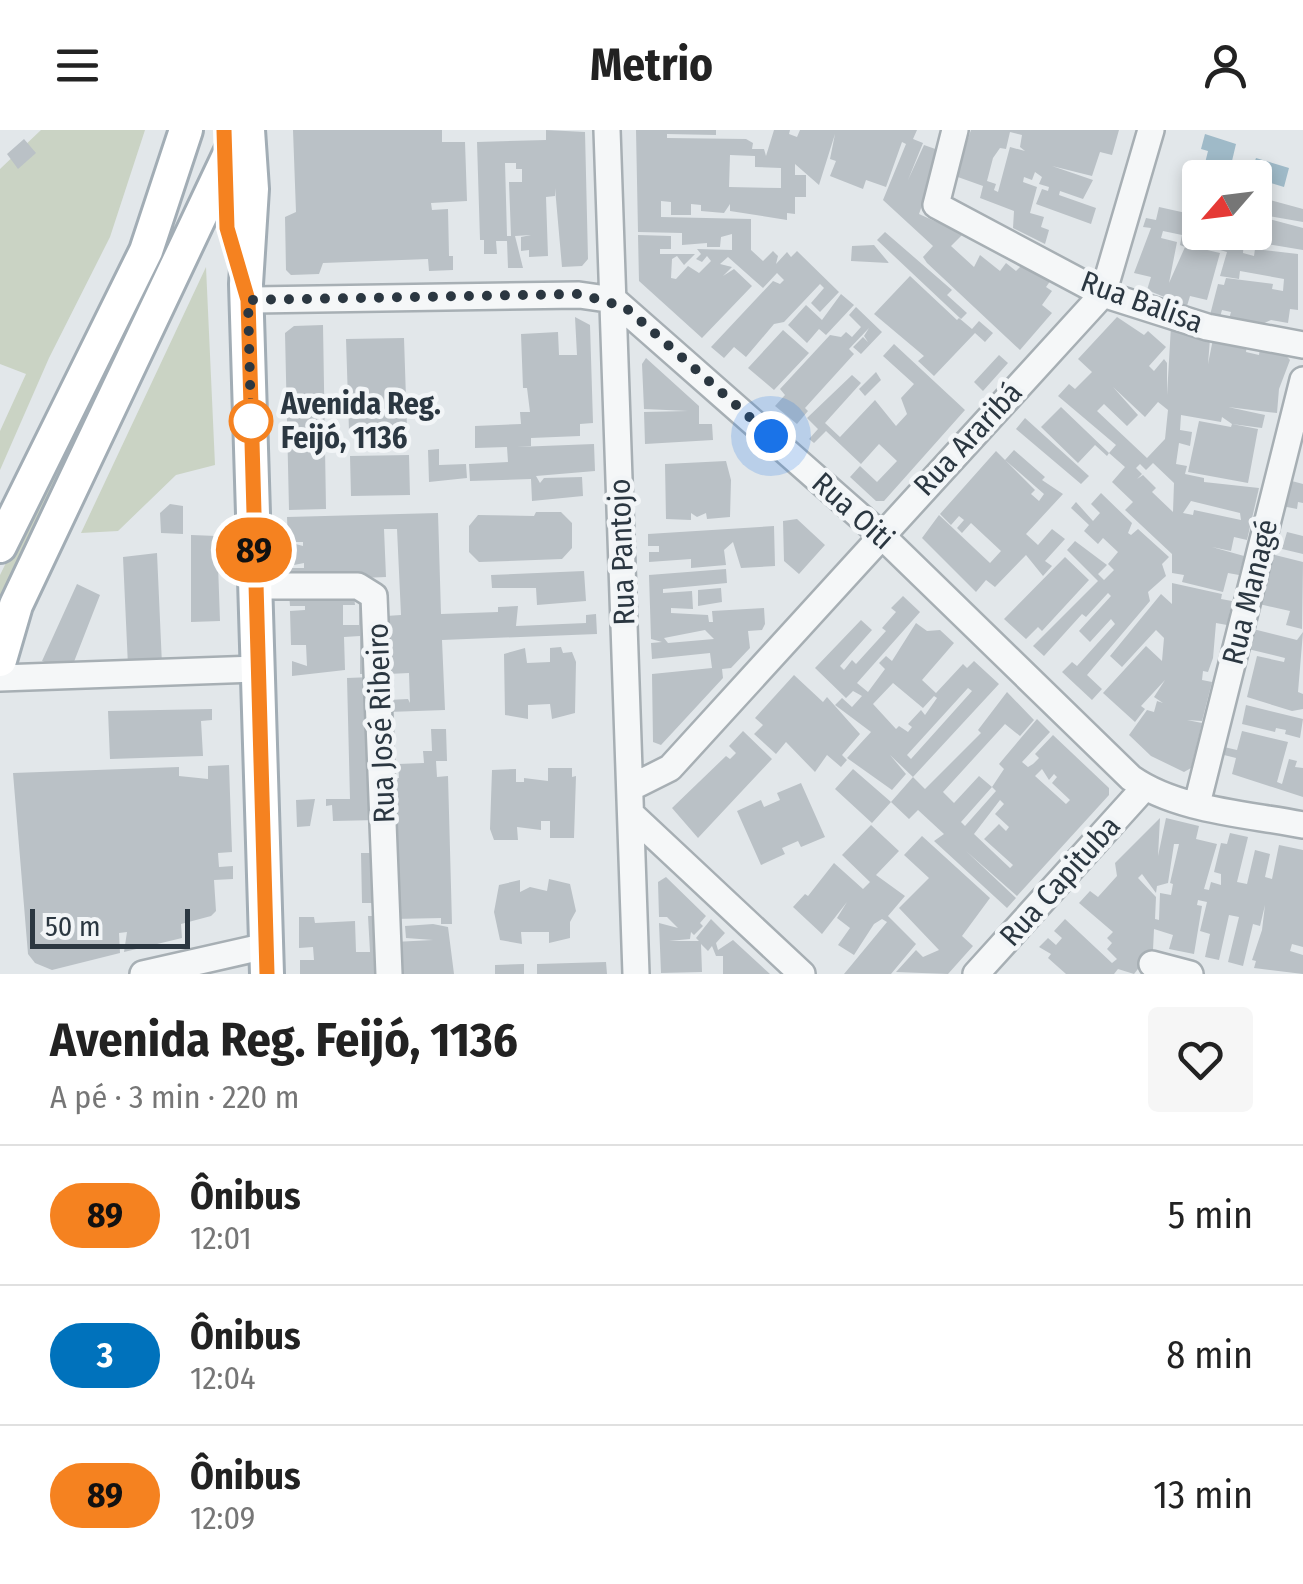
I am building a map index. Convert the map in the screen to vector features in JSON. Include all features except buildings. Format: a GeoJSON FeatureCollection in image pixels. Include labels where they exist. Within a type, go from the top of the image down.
{"type":"FeatureCollection","features":[{"type":"Feature","properties":{"kind":"main road"},"geometry":{"type":"LineString","coordinates":[[0,546],[146,251],[186,130]]}},
{"type":"Feature","properties":{"kind":"main road"},"geometry":{"type":"LineString","coordinates":[[0,660],[16,605],[224,146],[245,130]]}},
{"type":"Feature","properties":{"kind":"main road"},"geometry":{"type":"LineString","coordinates":[[245,130],[252,190],[247,292],[267,960]]}},
{"type":"Feature","properties":{"kind":"main road"},"geometry":{"type":"LineString","coordinates":[[224,146],[227,228],[247,292]]}},
{"type":"Feature","properties":{"kind":"street","name":"Rua Pantojo"},"geometry":{"type":"LineString","coordinates":[[607,130],[636,974]]}},
{"type":"Feature","properties":{"kind":"street","name":"Rua Balisa"},"geometry":{"type":"LineString","coordinates":[[955,130],[936,205],[1103,294],[1206,327],[1303,345]]}},
{"type":"Feature","properties":{"kind":"street","name":"Rua Araribá"},"geometry":{"type":"LineString","coordinates":[[630,788],[670,768],[1103,294],[1151,130]]}},
{"type":"Feature","properties":{"kind":"street"},"geometry":{"type":"LineString","coordinates":[[247,292],[579,294],[614,300]]}},
{"type":"Feature","properties":{"kind":"street","name":"Rua Oiti"},"geometry":{"type":"LineString","coordinates":[[614,300],[880,534],[1144,787],[1197,804],[1303,825]]}},
{"type":"Feature","properties":{"kind":"street","name":"Rua Managé"},"geometry":{"type":"LineString","coordinates":[[1197,804],[1303,380]]}},
{"type":"Feature","properties":{"kind":"street","name":"Rua José Ribeiro"},"geometry":{"type":"LineString","coordinates":[[255,586],[358,586],[374,596],[389,974]]}},
{"type":"Feature","properties":{"kind":"street"},"geometry":{"type":"LineString","coordinates":[[0,678],[258,669]]}},
{"type":"Feature","properties":{"kind":"street","name":"Rua Capituba"},"geometry":{"type":"LineString","coordinates":[[976,974],[1144,787]]}},
{"type":"Feature","properties":{"kind":"street"},"geometry":{"type":"LineString","coordinates":[[630,814],[802,974]]}},
{"type":"Feature","properties":{"kind":"street"},"geometry":{"type":"LineString","coordinates":[[143,974],[267,960]]}},
{"type":"Feature","properties":{"kind":"street"},"geometry":{"type":"LineString","coordinates":[[1152,964],[1190,974]]}},
{"type":"Feature","properties":{"kind":"green space"},"geometry":{"type":"Polygon","coordinates":[[[41,130],[145,130],[110,237],[49,358],[0,470],[0,431],[26,374],[0,364],[0,169],[41,130]]]}},
{"type":"Feature","properties":{"kind":"green space"},"geometry":{"type":"Polygon","coordinates":[[[206,267],[215,465],[176,475],[118,531],[81,533],[206,267]]]}},
{"type":"Feature","properties":{"kind":"green space"},"geometry":{"type":"Polygon","coordinates":[[[149,274],[157,278],[0,607],[0,575],[149,274]]]}},
{"type":"Feature","properties":{"kind":"water"},"geometry":{"type":"Polygon","coordinates":[[[1205,134],[1236,144],[1232,160],[1206,160],[1208,151],[1201,149],[1205,134]]]}},
{"type":"Feature","properties":{"kind":"water"},"geometry":{"type":"Polygon","coordinates":[[[1272,163],[1289,168],[1284,187],[1272,183],[1272,163]]]}},
{"type":"Feature","properties":{"kind":"bus line","name":"89"},"geometry":{"type":"LineString","coordinates":[[224,130],[227,228],[248,300],[267,974]]}},
{"type":"Feature","properties":{"kind":"place","name":"Avenida Reg. Feijó, 1136"},"geometry":{"type":"Point","coordinates":[251,421]}},
{"type":"Feature","properties":{"kind":"route"},"geometry":{"type":"LineString","coordinates":[[251,421],[248,300],[579,294],[614,300],[625,307],[771,436]]}}]}
